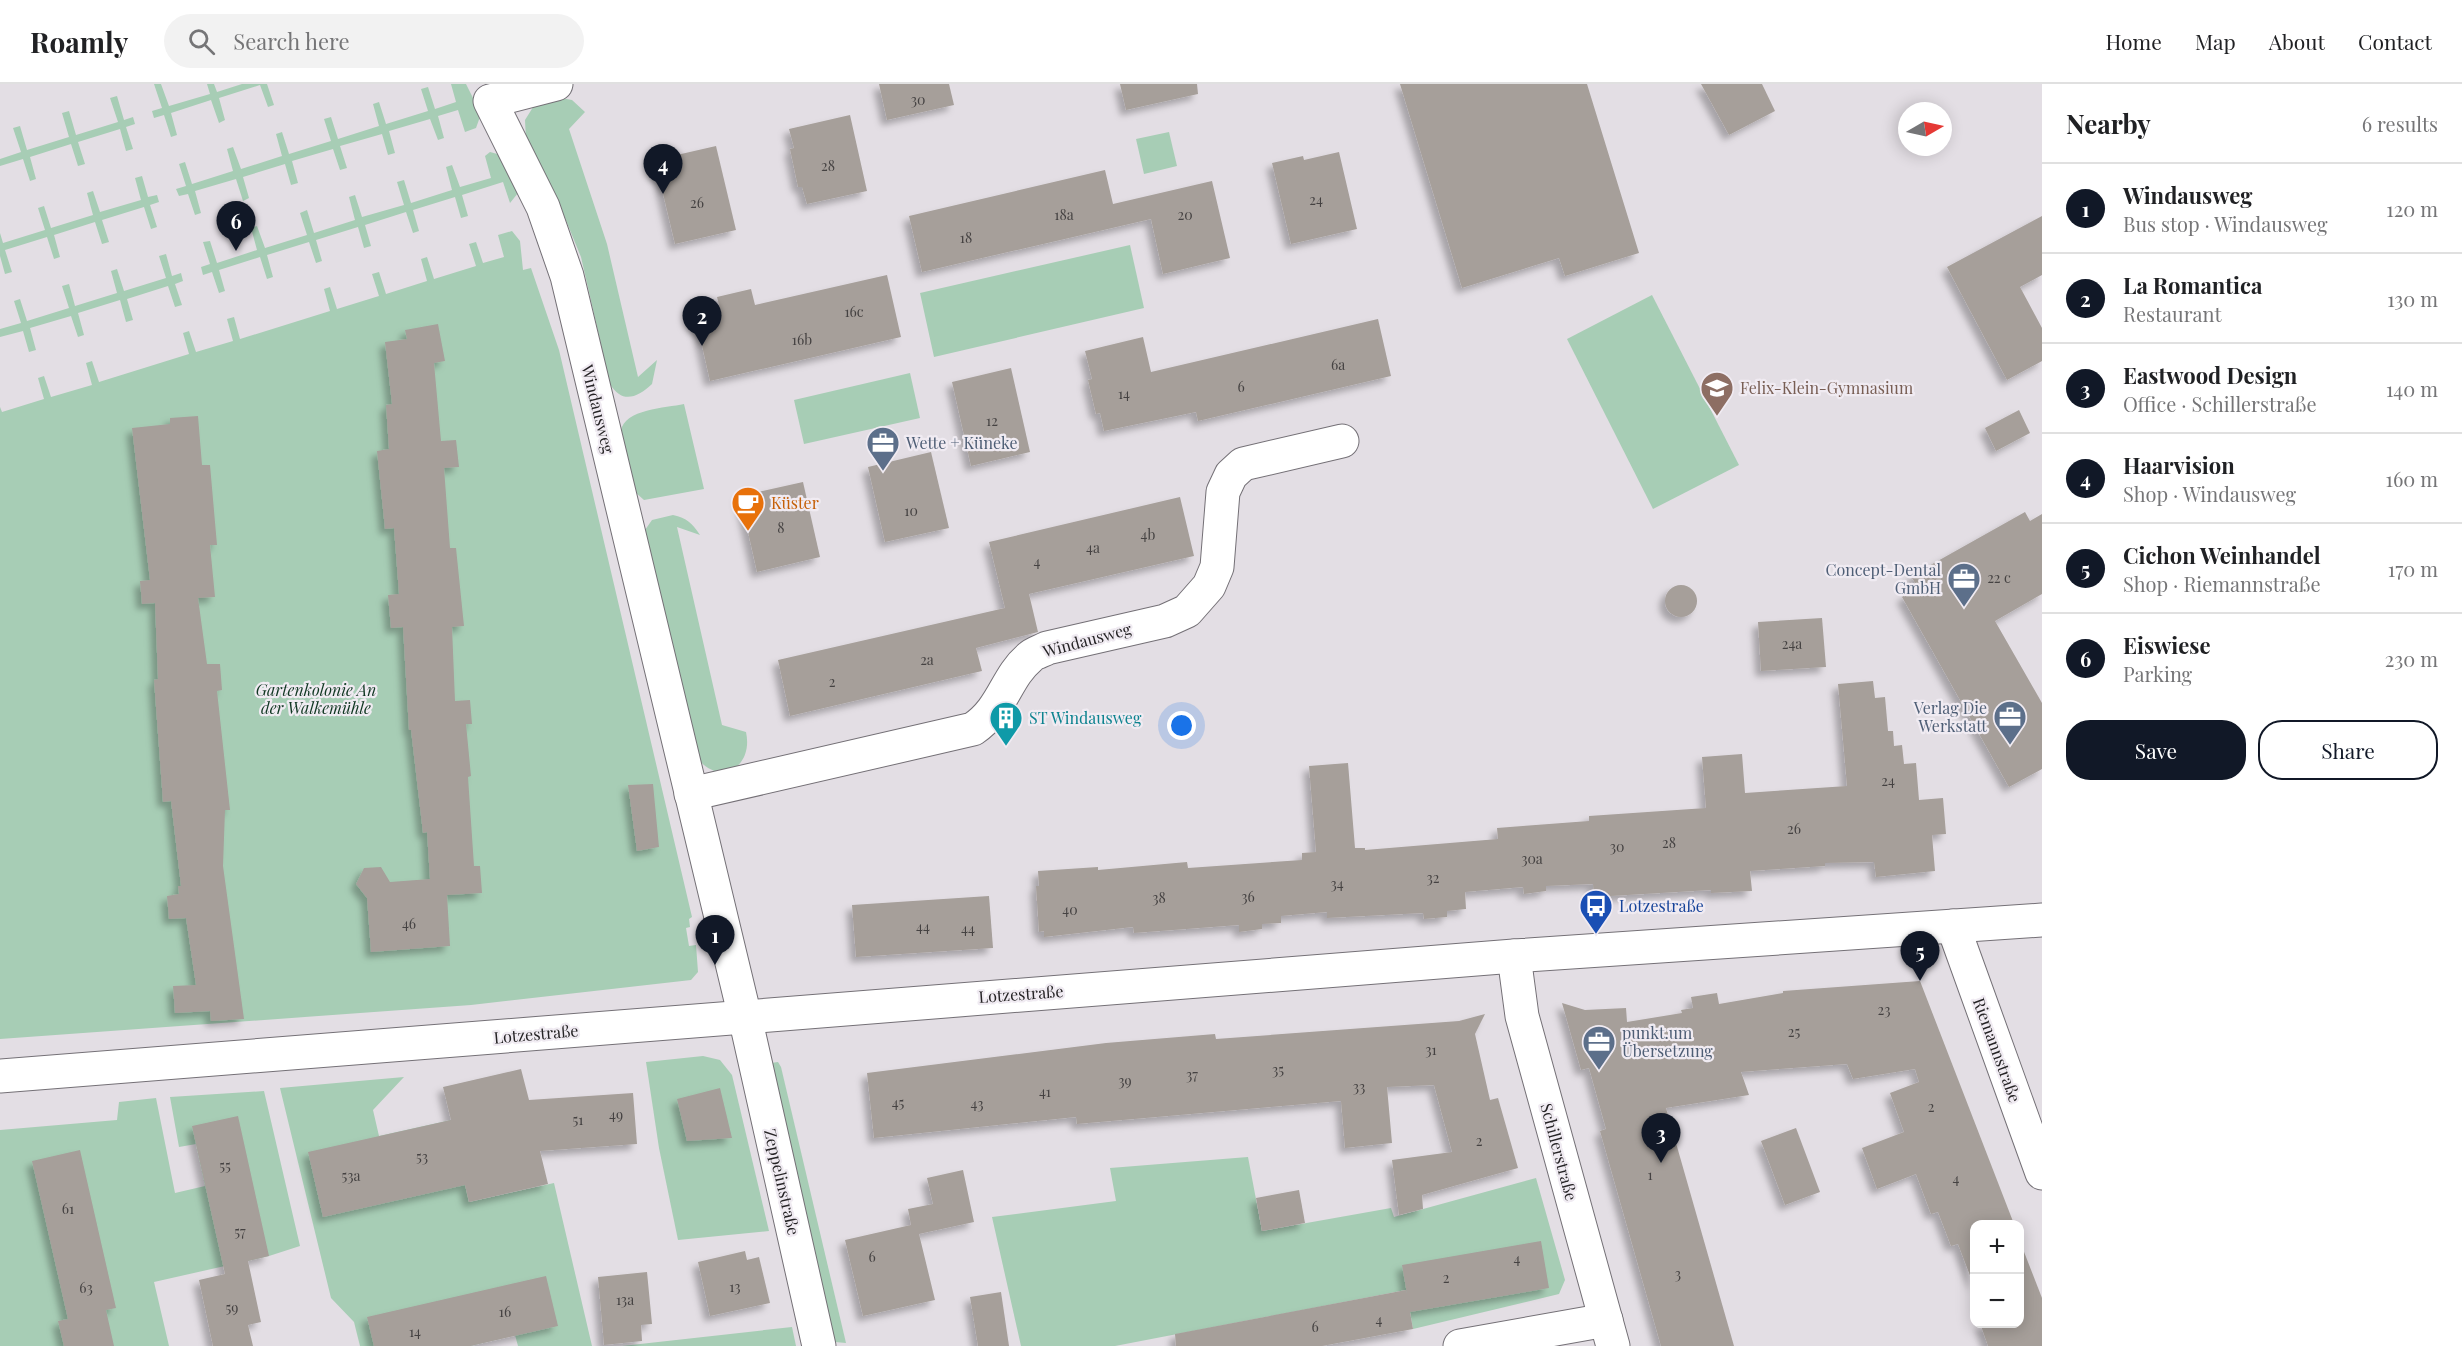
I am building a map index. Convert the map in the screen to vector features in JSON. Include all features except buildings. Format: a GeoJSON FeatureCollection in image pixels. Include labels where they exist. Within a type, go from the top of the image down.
{"type":"FeatureCollection","features":[{"type":"Feature","properties":{"kind":"street","name":"Windausweg"},"geometry":{"type":"LineString","coordinates":[[556,84],[490,101],[543,207],[559,249],[745,1017]]}},
{"type":"Feature","properties":{"kind":"street","name":"Windausweg"},"geometry":{"type":"LineString","coordinates":[[691,794],[973,729],[997,708],[1030,657],[1047,648],[1165,621],[1187,611],[1209,586],[1217,567],[1223,492],[1231,476],[1243,464],[1342,441]]}},
{"type":"Feature","properties":{"kind":"street","name":"Lotzestraße"},"geometry":{"type":"LineString","coordinates":[[0,1076],[1514,956],[2042,920]]}},
{"type":"Feature","properties":{"kind":"street","name":"Riemannstraße"},"geometry":{"type":"LineString","coordinates":[[1953,926],[2042,1173]]}},
{"type":"Feature","properties":{"kind":"street","name":"Schillerstraße"},"geometry":{"type":"LineString","coordinates":[[1514,956],[1522,1016],[1610,1333]]}},
{"type":"Feature","properties":{"kind":"street","name":"Zeppelinstraße"},"geometry":{"type":"LineString","coordinates":[[745,1017],[819,1346]]}},
{"type":"Feature","properties":{"kind":"street"},"geometry":{"type":"LineString","coordinates":[[1461,1346],[1610,1333]]}},
{"type":"Feature","properties":{"kind":"green space"},"geometry":{"type":"Polygon","coordinates":[[[154,84],[161,84],[169,106],[210,94],[207,84],[214,84],[217,92],[242,84],[267,84],[274,105],[268,107],[260,85],[219,98],[225,120],[219,123],[211,100],[171,113],[177,135],[171,137],[164,115],[154,118],[152,111],[162,108],[154,84]]]}},
{"type":"Feature","properties":{"kind":"green space"},"geometry":{"type":"Polygon","coordinates":[[[451,84],[466,84],[481,114],[476,128],[465,132],[458,110],[438,116],[444,138],[438,140],[430,119],[389,131],[395,153],[388,155],[382,134],[340,146],[347,168],[340,170],[333,149],[292,161],[298,183],[291,185],[285,164],[243,177],[249,198],[243,201],[236,179],[195,191],[201,213],[195,215],[188,194],[179,196],[176,189],[186,186],[179,164],[185,162],[192,184],[233,171],[227,149],[233,147],[241,169],[282,156],[276,134],[282,132],[289,154],[331,141],[324,119],[331,117],[338,139],[379,126],[373,104],[379,102],[386,124],[428,111],[421,89],[428,87],[435,109],[456,102],[451,84]]]}},
{"type":"Feature","properties":{"kind":"green space"},"geometry":{"type":"Polygon","coordinates":[[[117,96],[124,120],[133,117],[135,124],[126,127],[133,149],[126,151],[120,129],[78,142],[85,164],[78,166],[71,144],[30,157],[36,179],[30,181],[23,159],[0,166],[0,159],[21,152],[13,128],[20,126],[27,150],[69,137],[62,113],[69,111],[76,135],[118,122],[110,98],[117,96]]]}},
{"type":"Feature","properties":{"kind":"green space"},"geometry":{"type":"Polygon","coordinates":[[[561,98],[572,100],[585,112],[569,129],[607,244],[638,377],[657,360],[652,384],[641,393],[630,397],[620,394],[610,384],[581,257],[558,201],[526,140],[525,120],[535,104],[561,98]]]}},
{"type":"Feature","properties":{"kind":"green space"},"geometry":{"type":"Polygon","coordinates":[[[1169,132],[1177,166],[1144,174],[1136,139],[1169,132]]]}},
{"type":"Feature","properties":{"kind":"green space"},"geometry":{"type":"Polygon","coordinates":[[[490,152],[501,155],[518,193],[510,203],[503,182],[462,195],[468,216],[461,218],[455,197],[413,210],[419,231],[413,233],[406,212],[365,225],[371,246],[364,248],[358,227],[316,240],[322,261],[316,263],[309,242],[267,255],[273,277],[267,279],[260,257],[219,270],[225,291],[219,293],[212,272],[203,275],[201,267],[210,264],[203,242],[210,241],[217,263],[257,250],[251,228],[257,226],[265,248],[307,235],[300,213],[307,210],[314,233],[355,220],[349,197],[355,195],[362,217],[404,205],[397,182],[404,180],[411,203],[452,190],[446,167],[452,165],[460,187],[491,178],[485,156],[490,152]]]}},
{"type":"Feature","properties":{"kind":"green space"},"geometry":{"type":"Polygon","coordinates":[[[142,176],[148,197],[157,195],[159,202],[150,205],[157,227],[151,229],[144,207],[102,220],[109,242],[102,244],[95,222],[54,235],[60,257],[54,259],[47,237],[5,250],[12,272],[5,274],[0,256],[0,233],[3,243],[45,230],[38,208],[44,206],[51,228],[93,215],[87,193],[93,191],[100,212],[141,200],[135,178],[142,176]]]}},
{"type":"Feature","properties":{"kind":"green space","name":"Gartenkolonie An der Walkemühle"},"geometry":{"type":"Polygon","coordinates":[[[512,231],[520,241],[523,270],[531,268],[559,350],[692,917],[689,919],[690,927],[686,928],[689,946],[696,945],[698,972],[691,980],[471,1005],[0,1039],[0,407],[2,412],[44,399],[38,378],[44,376],[51,397],[92,385],[86,363],[92,361],[99,382],[189,354],[183,333],[189,331],[196,352],[233,341],[227,319],[234,317],[240,339],[330,311],[324,289],[330,287],[337,309],[379,296],[372,274],[379,272],[386,294],[427,281],[421,259],[427,257],[434,279],[476,266],[469,244],[476,242],[483,263],[504,257],[498,235],[512,231]]]}},
{"type":"Feature","properties":{"kind":"green space"},"geometry":{"type":"Polygon","coordinates":[[[1130,245],[1144,308],[934,357],[920,293],[1130,245]]]}},
{"type":"Feature","properties":{"kind":"green space"},"geometry":{"type":"Polygon","coordinates":[[[166,254],[172,276],[181,273],[183,281],[175,284],[182,305],[175,307],[168,286],[127,299],[133,320],[126,322],[120,300],[78,313],[84,335],[78,337],[71,316],[30,328],[36,350],[29,352],[23,331],[0,337],[0,329],[21,323],[14,301],[20,299],[27,321],[69,308],[62,286],[69,284],[75,306],[117,293],[111,271],[117,269],[124,291],[166,278],[159,256],[166,254]]]}},
{"type":"Feature","properties":{"kind":"green space"},"geometry":{"type":"Polygon","coordinates":[[[1652,295],[1739,465],[1653,509],[1567,339],[1652,295]]]}},
{"type":"Feature","properties":{"kind":"green space"},"geometry":{"type":"Polygon","coordinates":[[[910,373],[920,418],[804,444],[794,400],[910,373]]]}},
{"type":"Feature","properties":{"kind":"green space"},"geometry":{"type":"Polygon","coordinates":[[[684,404],[704,489],[644,500],[635,492],[621,431],[630,418],[638,414],[684,404]]]}},
{"type":"Feature","properties":{"kind":"green space"},"geometry":{"type":"Polygon","coordinates":[[[673,515],[689,522],[700,535],[677,527],[722,725],[746,732],[745,755],[732,770],[724,772],[714,771],[705,766],[696,756],[646,537],[645,530],[652,520],[673,515]]]}},
{"type":"Feature","properties":{"kind":"green space"},"geometry":{"type":"Polygon","coordinates":[[[703,1056],[720,1060],[732,1075],[769,1231],[678,1240],[659,1148],[646,1062],[703,1056]]]}},
{"type":"Feature","properties":{"kind":"green space"},"geometry":{"type":"Polygon","coordinates":[[[778,1062],[846,1343],[835,1342],[771,1063],[778,1062]]]}},
{"type":"Feature","properties":{"kind":"green space"},"geometry":{"type":"Polygon","coordinates":[[[404,1077],[373,1110],[379,1136],[451,1120],[469,1202],[554,1183],[592,1346],[518,1346],[515,1335],[470,1346],[360,1346],[354,1322],[331,1298],[280,1088],[404,1077]]]}},
{"type":"Feature","properties":{"kind":"green space"},"geometry":{"type":"Polygon","coordinates":[[[264,1091],[300,1246],[269,1256],[154,1282],[169,1346],[0,1346],[0,1130],[117,1120],[119,1102],[156,1098],[175,1193],[205,1186],[196,1144],[179,1147],[170,1097],[264,1091]]]}},
{"type":"Feature","properties":{"kind":"green space"},"geometry":{"type":"Polygon","coordinates":[[[1248,1157],[1262,1231],[1391,1208],[1394,1217],[1536,1178],[1565,1280],[1559,1294],[1413,1329],[1406,1290],[1115,1346],[1021,1346],[992,1217],[1116,1201],[1110,1168],[1248,1157]]]}},
{"type":"Feature","properties":{"kind":"green space"},"geometry":{"type":"Polygon","coordinates":[[[792,1327],[796,1346],[622,1346],[792,1327]]]}},
{"type":"Feature","properties":{"kind":"place","name":"Haarvision"},"geometry":{"type":"Point","coordinates":[663,194]}},
{"type":"Feature","properties":{"kind":"place","name":"Eiswiese"},"geometry":{"type":"Point","coordinates":[236,251]}},
{"type":"Feature","properties":{"kind":"place","name":"La Romantica"},"geometry":{"type":"Point","coordinates":[702,346]}},
{"type":"Feature","properties":{"kind":"place","name":"Felix-Klein-Gymnasium"},"geometry":{"type":"Point","coordinates":[1717,417]}},
{"type":"Feature","properties":{"kind":"place","name":"Wette + Küneke"},"geometry":{"type":"Point","coordinates":[883,472]}},
{"type":"Feature","properties":{"kind":"place","name":"Küster"},"geometry":{"type":"Point","coordinates":[748,532]}},
{"type":"Feature","properties":{"kind":"place","name":"Concept-Dental GmbH"},"geometry":{"type":"Point","coordinates":[1964,608]}},
{"type":"Feature","properties":{"kind":"place","name":"Verlag Die Werkstatt"},"geometry":{"type":"Point","coordinates":[2010,746]}},
{"type":"Feature","properties":{"kind":"place","name":"ST Windausweg"},"geometry":{"type":"Point","coordinates":[1006,747]}},
{"type":"Feature","properties":{"kind":"place","name":"Lotzestraße"},"geometry":{"type":"Point","coordinates":[1596,935]}},
{"type":"Feature","properties":{"kind":"place","name":"Windausweg"},"geometry":{"type":"Point","coordinates":[715,965]}},
{"type":"Feature","properties":{"kind":"place","name":"Cichon Weinhandel"},"geometry":{"type":"Point","coordinates":[1920,981]}},
{"type":"Feature","properties":{"kind":"place","name":"punkt.um Übersetzung"},"geometry":{"type":"Point","coordinates":[1599,1071]}},
{"type":"Feature","properties":{"kind":"place","name":"Eastwood Design"},"geometry":{"type":"Point","coordinates":[1661,1163]}}]}
